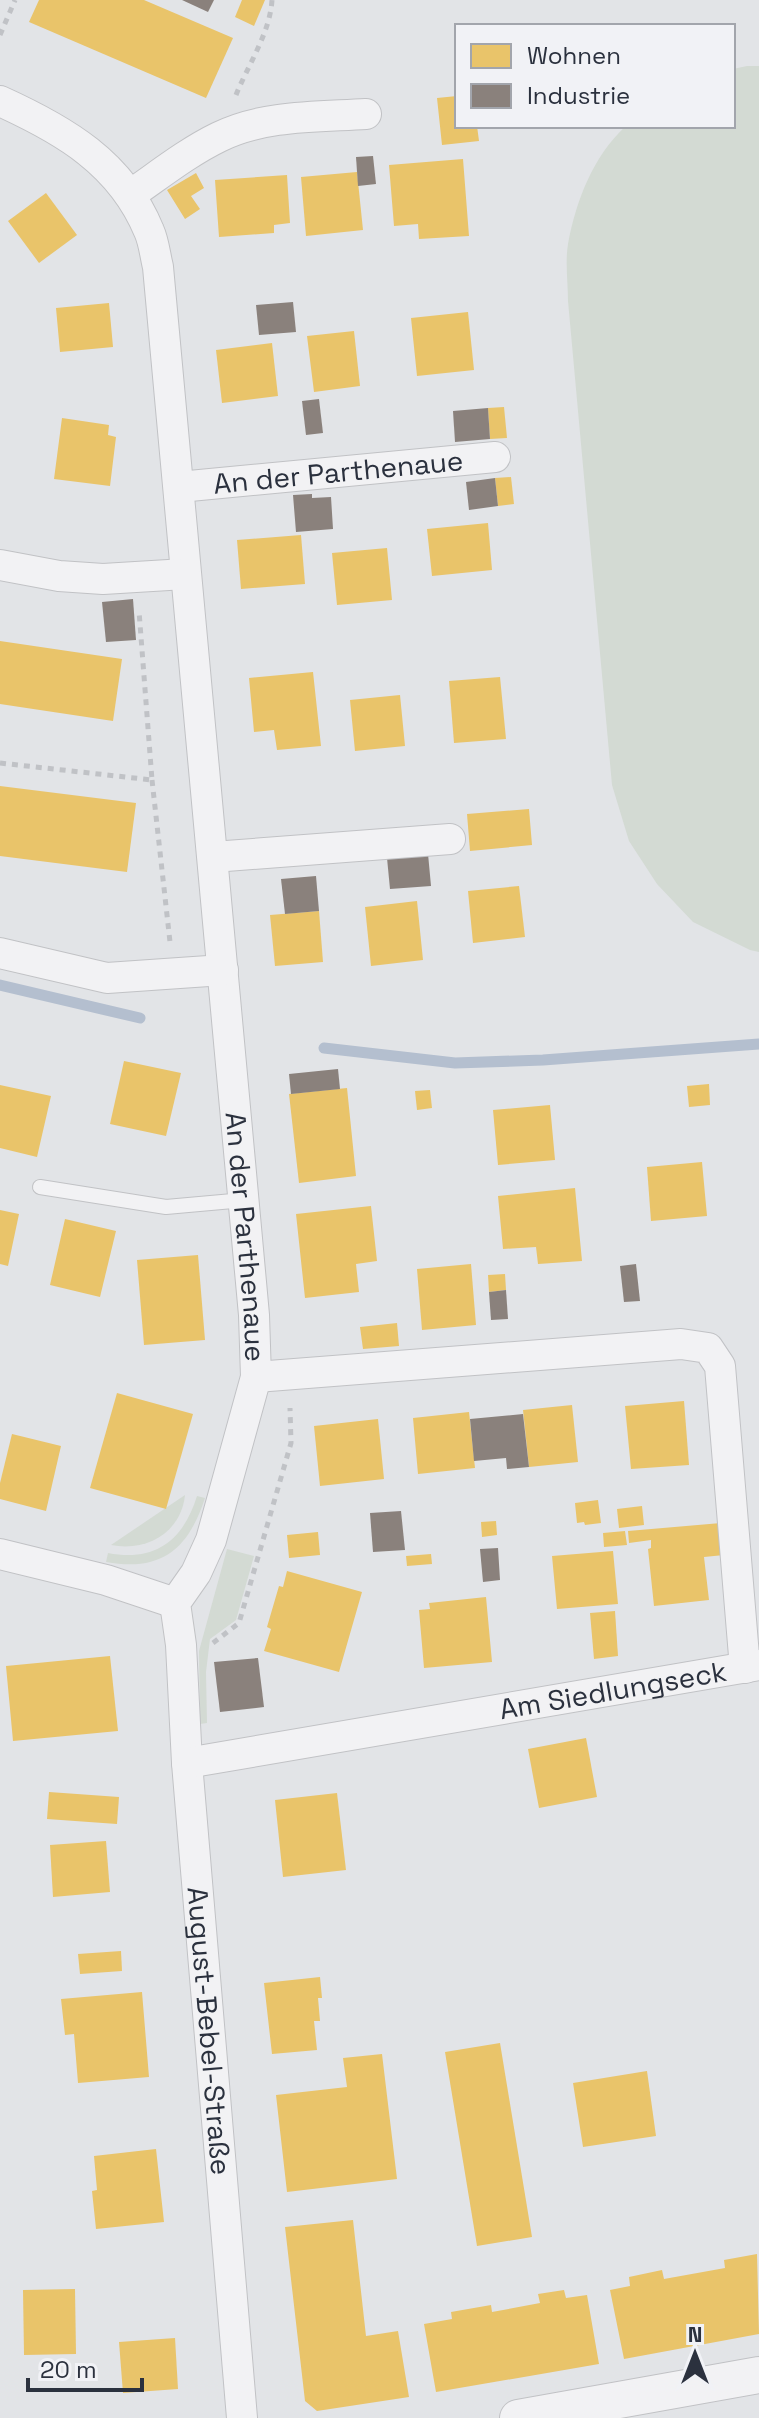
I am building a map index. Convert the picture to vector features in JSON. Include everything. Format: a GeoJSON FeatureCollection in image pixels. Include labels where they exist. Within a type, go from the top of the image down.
{"type":"FeatureCollection","features":[{"type":"Feature","properties":{"kind":"street","name":"An der Parthenaue"},"geometry":{"type":"LineString","coordinates":[[0,101],[77,141],[104,164],[130,195],[150,232],[158,267],[244,1200],[256,1377],[211,1540],[196,1573],[175,1603]]}},
{"type":"Feature","properties":{"kind":"street"},"geometry":{"type":"LineString","coordinates":[[130,195],[219,137],[248,126],[282,119],[366,114]]}},
{"type":"Feature","properties":{"kind":"street","name":"An der Parthenaue"},"geometry":{"type":"LineString","coordinates":[[179,487],[495,457]]}},
{"type":"Feature","properties":{"kind":"street"},"geometry":{"type":"LineString","coordinates":[[0,565],[59,576],[103,579],[185,574]]}},
{"type":"Feature","properties":{"kind":"street"},"geometry":{"type":"LineString","coordinates":[[213,857],[450,839]]}},
{"type":"Feature","properties":{"kind":"street"},"geometry":{"type":"LineString","coordinates":[[0,953],[107,978],[223,970]]}},
{"type":"Feature","properties":{"kind":"street","name":"Am Siedlungseck"},"geometry":{"type":"LineString","coordinates":[[187,1763],[752,1667],[720,1366],[708,1348],[681,1344],[256,1377]]}},
{"type":"Feature","properties":{"kind":"street"},"geometry":{"type":"LineString","coordinates":[[0,1554],[106,1580],[175,1603]]}},
{"type":"Feature","properties":{"kind":"street","name":"August-Bebel-Straße"},"geometry":{"type":"LineString","coordinates":[[175,1603],[181,1645],[187,1763],[242,2418]]}},
{"type":"Feature","properties":{"kind":"street"},"geometry":{"type":"LineString","coordinates":[[518,2418],[759,2375]]}},
{"type":"Feature","properties":{"kind":"lane"},"geometry":{"type":"LineString","coordinates":[[40,1187],[166,1207],[244,1200]]}},
{"type":"Feature","properties":{"kind":"path"},"geometry":{"type":"LineString","coordinates":[[0,35],[15,0]]}},
{"type":"Feature","properties":{"kind":"path"},"geometry":{"type":"LineString","coordinates":[[219,137],[257,50],[272,0]]}},
{"type":"Feature","properties":{"kind":"path"},"geometry":{"type":"LineString","coordinates":[[136,577],[152,780],[173,973]]}},
{"type":"Feature","properties":{"kind":"path"},"geometry":{"type":"LineString","coordinates":[[0,763],[152,780]]}},
{"type":"Feature","properties":{"kind":"path"},"geometry":{"type":"LineString","coordinates":[[210,1656],[213,1643],[239,1623],[291,1443],[287,1375]]}},
{"type":"Feature","properties":{"kind":"shaded area"},"geometry":{"type":"Polygon","coordinates":[[[759,66],[759,952],[693,922],[657,884],[629,841],[612,785],[567,265],[568,244],[581,196],[595,165],[614,138],[624,128],[735,128],[735,69],[759,66]]]}},
{"type":"Feature","properties":{"kind":"shaded area"},"geometry":{"type":"Polygon","coordinates":[[[185,1495],[177,1520],[160,1537],[137,1545],[111,1545],[185,1495]]]}},
{"type":"Feature","properties":{"kind":"shaded area"},"geometry":{"type":"Polygon","coordinates":[[[197,1496],[205,1498],[198,1516],[181,1544],[170,1553],[142,1564],[106,1562],[108,1553],[140,1554],[165,1545],[184,1525],[197,1496]]]}},
{"type":"Feature","properties":{"kind":"shaded area"},"geometry":{"type":"Polygon","coordinates":[[[227,1549],[254,1556],[236,1620],[210,1639],[206,1672],[207,1723],[200,1724],[199,1651],[227,1549]]]}},
{"type":"Feature","properties":{"kind":"building: Wohnen"},"geometry":{"type":"Polygon","coordinates":[[[39,0],[144,0],[233,38],[206,98],[29,22],[39,0]]]}},
{"type":"Feature","properties":{"kind":"building: Wohnen"},"geometry":{"type":"Polygon","coordinates":[[[242,0],[265,0],[254,26],[235,17],[242,0]]]}},
{"type":"Feature","properties":{"kind":"building: Wohnen"},"geometry":{"type":"Polygon","coordinates":[[[455,96],[455,128],[477,128],[479,141],[442,145],[437,98],[455,96]]]}},
{"type":"Feature","properties":{"kind":"building: Wohnen"},"geometry":{"type":"Polygon","coordinates":[[[463,159],[469,236],[419,239],[418,224],[394,226],[389,165],[463,159]]]}},
{"type":"Feature","properties":{"kind":"building: Wohnen"},"geometry":{"type":"Polygon","coordinates":[[[357,172],[363,230],[306,236],[301,177],[357,172]]]}},
{"type":"Feature","properties":{"kind":"building: Wohnen"},"geometry":{"type":"Polygon","coordinates":[[[196,173],[204,188],[191,196],[200,209],[185,219],[167,190],[196,173]]]}},
{"type":"Feature","properties":{"kind":"building: Wohnen"},"geometry":{"type":"Polygon","coordinates":[[[287,175],[290,223],[274,225],[274,233],[219,237],[215,180],[287,175]]]}},
{"type":"Feature","properties":{"kind":"building: Wohnen"},"geometry":{"type":"Polygon","coordinates":[[[46,193],[77,235],[39,263],[8,221],[46,193]]]}},
{"type":"Feature","properties":{"kind":"building: Wohnen"},"geometry":{"type":"Polygon","coordinates":[[[109,303],[113,347],[60,352],[56,308],[109,303]]]}},
{"type":"Feature","properties":{"kind":"building: Wohnen"},"geometry":{"type":"Polygon","coordinates":[[[468,312],[474,370],[417,376],[411,318],[468,312]]]}},
{"type":"Feature","properties":{"kind":"building: Wohnen"},"geometry":{"type":"Polygon","coordinates":[[[354,331],[360,386],[314,392],[307,336],[354,331]]]}},
{"type":"Feature","properties":{"kind":"building: Wohnen"},"geometry":{"type":"Polygon","coordinates":[[[272,343],[278,396],[222,403],[216,350],[272,343]]]}},
{"type":"Feature","properties":{"kind":"building: Wohnen"},"geometry":{"type":"Polygon","coordinates":[[[504,407],[507,438],[490,439],[488,408],[504,407]]]}},
{"type":"Feature","properties":{"kind":"building: Wohnen"},"geometry":{"type":"Polygon","coordinates":[[[62,418],[109,425],[108,435],[116,437],[110,486],[54,479],[62,418]]]}},
{"type":"Feature","properties":{"kind":"building: Wohnen"},"geometry":{"type":"Polygon","coordinates":[[[511,477],[514,504],[498,506],[495,478],[511,477]]]}},
{"type":"Feature","properties":{"kind":"building: Wohnen"},"geometry":{"type":"Polygon","coordinates":[[[488,523],[492,570],[432,576],[427,529],[488,523]]]}},
{"type":"Feature","properties":{"kind":"building: Wohnen"},"geometry":{"type":"Polygon","coordinates":[[[301,535],[305,584],[241,589],[237,540],[301,535]]]}},
{"type":"Feature","properties":{"kind":"building: Wohnen"},"geometry":{"type":"Polygon","coordinates":[[[387,548],[392,600],[337,605],[332,553],[387,548]]]}},
{"type":"Feature","properties":{"kind":"building: Wohnen"},"geometry":{"type":"Polygon","coordinates":[[[0,641],[122,659],[113,721],[0,704],[0,641]]]}},
{"type":"Feature","properties":{"kind":"building: Wohnen"},"geometry":{"type":"Polygon","coordinates":[[[313,672],[321,746],[277,750],[274,730],[254,732],[249,678],[313,672]]]}},
{"type":"Feature","properties":{"kind":"building: Wohnen"},"geometry":{"type":"Polygon","coordinates":[[[500,677],[506,739],[454,743],[449,681],[500,677]]]}},
{"type":"Feature","properties":{"kind":"building: Wohnen"},"geometry":{"type":"Polygon","coordinates":[[[400,695],[405,746],[355,751],[350,700],[400,695]]]}},
{"type":"Feature","properties":{"kind":"building: Wohnen"},"geometry":{"type":"Polygon","coordinates":[[[0,786],[136,803],[127,872],[0,856],[0,786]]]}},
{"type":"Feature","properties":{"kind":"building: Wohnen"},"geometry":{"type":"Polygon","coordinates":[[[529,809],[532,845],[470,851],[467,814],[529,809]]]}},
{"type":"Feature","properties":{"kind":"building: Wohnen"},"geometry":{"type":"Polygon","coordinates":[[[519,886],[525,937],[473,943],[468,891],[519,886]]]}},
{"type":"Feature","properties":{"kind":"building: Wohnen"},"geometry":{"type":"Polygon","coordinates":[[[417,901],[423,960],[371,966],[365,907],[417,901]]]}},
{"type":"Feature","properties":{"kind":"building: Wohnen"},"geometry":{"type":"Polygon","coordinates":[[[319,911],[323,962],[275,966],[270,915],[319,911]]]}},
{"type":"Feature","properties":{"kind":"building: Wohnen"},"geometry":{"type":"Polygon","coordinates":[[[124,1061],[181,1073],[166,1136],[110,1124],[124,1061]]]}},
{"type":"Feature","properties":{"kind":"building: Wohnen"},"geometry":{"type":"Polygon","coordinates":[[[709,1084],[710,1105],[689,1107],[687,1086],[709,1084]]]}},
{"type":"Feature","properties":{"kind":"building: Wohnen"},"geometry":{"type":"Polygon","coordinates":[[[0,1085],[51,1096],[37,1157],[0,1148],[0,1085]]]}},
{"type":"Feature","properties":{"kind":"building: Wohnen"},"geometry":{"type":"Polygon","coordinates":[[[347,1088],[356,1176],[299,1183],[289,1094],[347,1088]]]}},
{"type":"Feature","properties":{"kind":"building: Wohnen"},"geometry":{"type":"Polygon","coordinates":[[[430,1090],[432,1108],[417,1110],[415,1091],[430,1090]]]}},
{"type":"Feature","properties":{"kind":"building: Wohnen"},"geometry":{"type":"Polygon","coordinates":[[[550,1105],[555,1160],[498,1165],[493,1110],[550,1105]]]}},
{"type":"Feature","properties":{"kind":"building: Wohnen"},"geometry":{"type":"Polygon","coordinates":[[[702,1162],[707,1216],[651,1221],[647,1167],[702,1162]]]}},
{"type":"Feature","properties":{"kind":"building: Wohnen"},"geometry":{"type":"Polygon","coordinates":[[[575,1188],[582,1261],[538,1264],[536,1247],[503,1249],[498,1196],[575,1188]]]}},
{"type":"Feature","properties":{"kind":"building: Wohnen"},"geometry":{"type":"Polygon","coordinates":[[[371,1206],[377,1261],[356,1264],[359,1292],[305,1298],[296,1214],[371,1206]]]}},
{"type":"Feature","properties":{"kind":"building: Wohnen"},"geometry":{"type":"Polygon","coordinates":[[[0,1210],[19,1214],[8,1266],[0,1264],[0,1210]]]}},
{"type":"Feature","properties":{"kind":"building: Wohnen"},"geometry":{"type":"Polygon","coordinates":[[[65,1219],[116,1231],[100,1297],[50,1285],[65,1219]]]}},
{"type":"Feature","properties":{"kind":"building: Wohnen"},"geometry":{"type":"Polygon","coordinates":[[[198,1255],[205,1340],[144,1345],[137,1260],[198,1255]]]}},
{"type":"Feature","properties":{"kind":"building: Wohnen"},"geometry":{"type":"Polygon","coordinates":[[[471,1264],[476,1325],[422,1330],[417,1269],[471,1264]]]}},
{"type":"Feature","properties":{"kind":"building: Wohnen"},"geometry":{"type":"Polygon","coordinates":[[[505,1274],[506,1290],[489,1292],[488,1275],[505,1274]]]}},
{"type":"Feature","properties":{"kind":"building: Wohnen"},"geometry":{"type":"Polygon","coordinates":[[[397,1323],[399,1346],[363,1349],[360,1327],[397,1323]]]}},
{"type":"Feature","properties":{"kind":"building: Wohnen"},"geometry":{"type":"Polygon","coordinates":[[[117,1393],[193,1414],[166,1509],[90,1488],[117,1393]]]}},
{"type":"Feature","properties":{"kind":"building: Wohnen"},"geometry":{"type":"Polygon","coordinates":[[[684,1401],[689,1465],[631,1469],[625,1406],[684,1401]]]}},
{"type":"Feature","properties":{"kind":"building: Wohnen"},"geometry":{"type":"Polygon","coordinates":[[[572,1405],[578,1462],[529,1467],[523,1410],[572,1405]]]}},
{"type":"Feature","properties":{"kind":"building: Wohnen"},"geometry":{"type":"Polygon","coordinates":[[[469,1412],[475,1468],[418,1474],[413,1418],[469,1412]]]}},
{"type":"Feature","properties":{"kind":"building: Wohnen"},"geometry":{"type":"Polygon","coordinates":[[[378,1419],[384,1479],[320,1486],[314,1426],[378,1419]]]}},
{"type":"Feature","properties":{"kind":"building: Wohnen"},"geometry":{"type":"Polygon","coordinates":[[[12,1434],[61,1446],[46,1511],[0,1499],[0,1483],[12,1434]]]}},
{"type":"Feature","properties":{"kind":"building: Wohnen"},"geometry":{"type":"Polygon","coordinates":[[[598,1500],[601,1523],[577,1523],[575,1503],[598,1500]]]}},
{"type":"Feature","properties":{"kind":"building: Wohnen"},"geometry":{"type":"Polygon","coordinates":[[[642,1506],[644,1525],[619,1528],[617,1509],[642,1506]]]}},
{"type":"Feature","properties":{"kind":"building: Wohnen"},"geometry":{"type":"Polygon","coordinates":[[[496,1521],[497,1535],[482,1537],[481,1522],[496,1521]]]}},
{"type":"Feature","properties":{"kind":"building: Wohnen"},"geometry":{"type":"Polygon","coordinates":[[[721,1523],[724,1555],[704,1557],[709,1600],[654,1606],[648,1549],[651,1548],[651,1540],[629,1543],[628,1531],[721,1523]]]}},
{"type":"Feature","properties":{"kind":"building: Wohnen"},"geometry":{"type":"Polygon","coordinates":[[[625,1531],[627,1545],[604,1547],[603,1533],[625,1531]]]}},
{"type":"Feature","properties":{"kind":"building: Wohnen"},"geometry":{"type":"Polygon","coordinates":[[[318,1532],[320,1555],[289,1558],[287,1535],[318,1532]]]}},
{"type":"Feature","properties":{"kind":"building: Wohnen"},"geometry":{"type":"Polygon","coordinates":[[[613,1551],[618,1604],[557,1609],[552,1556],[613,1551]]]}},
{"type":"Feature","properties":{"kind":"building: Wohnen"},"geometry":{"type":"Polygon","coordinates":[[[431,1554],[432,1564],[407,1566],[406,1556],[431,1554]]]}},
{"type":"Feature","properties":{"kind":"building: Wohnen"},"geometry":{"type":"Polygon","coordinates":[[[287,1571],[362,1592],[339,1672],[264,1651],[271,1629],[267,1627],[279,1586],[283,1587],[287,1571]]]}},
{"type":"Feature","properties":{"kind":"building: Wohnen"},"geometry":{"type":"Polygon","coordinates":[[[486,1597],[492,1662],[424,1668],[419,1610],[430,1609],[429,1603],[486,1597]]]}},
{"type":"Feature","properties":{"kind":"building: Wohnen"},"geometry":{"type":"Polygon","coordinates":[[[615,1611],[618,1656],[594,1659],[590,1613],[615,1611]]]}},
{"type":"Feature","properties":{"kind":"building: Wohnen"},"geometry":{"type":"Polygon","coordinates":[[[110,1656],[118,1731],[13,1741],[6,1666],[110,1656]]]}},
{"type":"Feature","properties":{"kind":"building: Wohnen"},"geometry":{"type":"Polygon","coordinates":[[[586,1738],[597,1797],[539,1808],[528,1749],[586,1738]]]}},
{"type":"Feature","properties":{"kind":"building: Wohnen"},"geometry":{"type":"Polygon","coordinates":[[[49,1792],[119,1797],[117,1824],[47,1819],[49,1792]]]}},
{"type":"Feature","properties":{"kind":"building: Wohnen"},"geometry":{"type":"Polygon","coordinates":[[[337,1793],[346,1870],[283,1877],[275,1800],[337,1793]]]}},
{"type":"Feature","properties":{"kind":"building: Wohnen"},"geometry":{"type":"Polygon","coordinates":[[[106,1841],[110,1892],[53,1897],[50,1845],[106,1841]]]}},
{"type":"Feature","properties":{"kind":"building: Wohnen"},"geometry":{"type":"Polygon","coordinates":[[[121,1951],[122,1971],[80,1974],[78,1954],[121,1951]]]}},
{"type":"Feature","properties":{"kind":"building: Wohnen"},"geometry":{"type":"Polygon","coordinates":[[[320,1977],[320,2021],[314,2021],[317,2050],[272,2054],[264,1983],[320,1977]]]}},
{"type":"Feature","properties":{"kind":"building: Wohnen"},"geometry":{"type":"Polygon","coordinates":[[[142,1992],[149,2077],[78,2083],[74,2034],[65,2035],[61,1999],[142,1992]]]}},
{"type":"Feature","properties":{"kind":"building: Wohnen"},"geometry":{"type":"Polygon","coordinates":[[[500,2043],[532,2237],[477,2246],[445,2052],[500,2043]]]}},
{"type":"Feature","properties":{"kind":"building: Wohnen"},"geometry":{"type":"Polygon","coordinates":[[[382,2054],[397,2179],[287,2192],[276,2095],[347,2087],[343,2058],[382,2054]]]}},
{"type":"Feature","properties":{"kind":"building: Wohnen"},"geometry":{"type":"Polygon","coordinates":[[[647,2071],[656,2136],[583,2147],[573,2083],[647,2071]]]}},
{"type":"Feature","properties":{"kind":"building: Wohnen"},"geometry":{"type":"Polygon","coordinates":[[[156,2149],[164,2222],[96,2229],[92,2191],[97,2190],[94,2156],[156,2149]]]}},
{"type":"Feature","properties":{"kind":"building: Wohnen"},"geometry":{"type":"Polygon","coordinates":[[[353,2220],[366,2336],[398,2331],[409,2397],[317,2411],[305,2401],[285,2227],[353,2220]]]}},
{"type":"Feature","properties":{"kind":"building: Wohnen"},"geometry":{"type":"Polygon","coordinates":[[[757,2254],[759,2334],[624,2359],[610,2290],[630,2286],[629,2277],[662,2270],[664,2279],[725,2268],[724,2260],[757,2254]]]}},
{"type":"Feature","properties":{"kind":"building: Wohnen"},"geometry":{"type":"Polygon","coordinates":[[[75,2289],[76,2354],[24,2355],[23,2290],[75,2289]]]}},
{"type":"Feature","properties":{"kind":"building: Wohnen"},"geometry":{"type":"Polygon","coordinates":[[[564,2290],[566,2298],[587,2295],[599,2364],[436,2392],[424,2324],[452,2319],[451,2312],[491,2305],[492,2312],[540,2303],[538,2294],[564,2290]]]}},
{"type":"Feature","properties":{"kind":"building: Wohnen"},"geometry":{"type":"Polygon","coordinates":[[[175,2338],[178,2389],[123,2393],[119,2342],[175,2338]]]}},
{"type":"Feature","properties":{"kind":"building: Industrie"},"geometry":{"type":"Polygon","coordinates":[[[182,0],[214,0],[208,12],[182,0]]]}},
{"type":"Feature","properties":{"kind":"building: Industrie"},"geometry":{"type":"Polygon","coordinates":[[[373,156],[376,184],[358,186],[356,157],[373,156]]]}},
{"type":"Feature","properties":{"kind":"building: Industrie"},"geometry":{"type":"Polygon","coordinates":[[[293,302],[296,332],[259,335],[256,305],[293,302]]]}},
{"type":"Feature","properties":{"kind":"building: Industrie"},"geometry":{"type":"Polygon","coordinates":[[[319,399],[323,433],[306,435],[302,401],[319,399]]]}},
{"type":"Feature","properties":{"kind":"building: Industrie"},"geometry":{"type":"Polygon","coordinates":[[[488,408],[490,439],[455,442],[453,411],[488,408]]]}},
{"type":"Feature","properties":{"kind":"building: Industrie"},"geometry":{"type":"Polygon","coordinates":[[[495,478],[498,506],[469,510],[466,482],[495,478]]]}},
{"type":"Feature","properties":{"kind":"building: Industrie"},"geometry":{"type":"Polygon","coordinates":[[[312,494],[312,498],[331,497],[333,529],[296,532],[293,495],[312,494]]]}},
{"type":"Feature","properties":{"kind":"building: Industrie"},"geometry":{"type":"Polygon","coordinates":[[[133,599],[136,640],[106,642],[102,602],[133,599]]]}},
{"type":"Feature","properties":{"kind":"building: Industrie"},"geometry":{"type":"Polygon","coordinates":[[[428,854],[431,886],[390,889],[387,858],[428,854]]]}},
{"type":"Feature","properties":{"kind":"building: Industrie"},"geometry":{"type":"Polygon","coordinates":[[[316,876],[319,911],[285,914],[281,879],[316,876]]]}},
{"type":"Feature","properties":{"kind":"building: Industrie"},"geometry":{"type":"Polygon","coordinates":[[[338,1069],[340,1089],[291,1094],[289,1074],[338,1069]]]}},
{"type":"Feature","properties":{"kind":"building: Industrie"},"geometry":{"type":"Polygon","coordinates":[[[636,1264],[640,1301],[624,1302],[620,1266],[636,1264]]]}},
{"type":"Feature","properties":{"kind":"building: Industrie"},"geometry":{"type":"Polygon","coordinates":[[[506,1290],[508,1319],[491,1320],[489,1292],[506,1290]]]}},
{"type":"Feature","properties":{"kind":"building: Industrie"},"geometry":{"type":"Polygon","coordinates":[[[523,1414],[529,1467],[507,1469],[506,1458],[474,1461],[470,1419],[523,1414]]]}},
{"type":"Feature","properties":{"kind":"building: Industrie"},"geometry":{"type":"Polygon","coordinates":[[[401,1511],[405,1550],[373,1552],[370,1513],[401,1511]]]}},
{"type":"Feature","properties":{"kind":"building: Industrie"},"geometry":{"type":"Polygon","coordinates":[[[498,1548],[500,1580],[483,1582],[480,1549],[498,1548]]]}},
{"type":"Feature","properties":{"kind":"building: Industrie"},"geometry":{"type":"Polygon","coordinates":[[[258,1658],[264,1707],[220,1712],[214,1662],[258,1658]]]}},
{"type":"Feature","properties":{"kind":"waterway"},"geometry":{"type":"LineString","coordinates":[[0,985],[140,1018]]}},
{"type":"Feature","properties":{"kind":"waterway"},"geometry":{"type":"LineString","coordinates":[[324,1048],[455,1063],[543,1060],[759,1044]]}}]}
